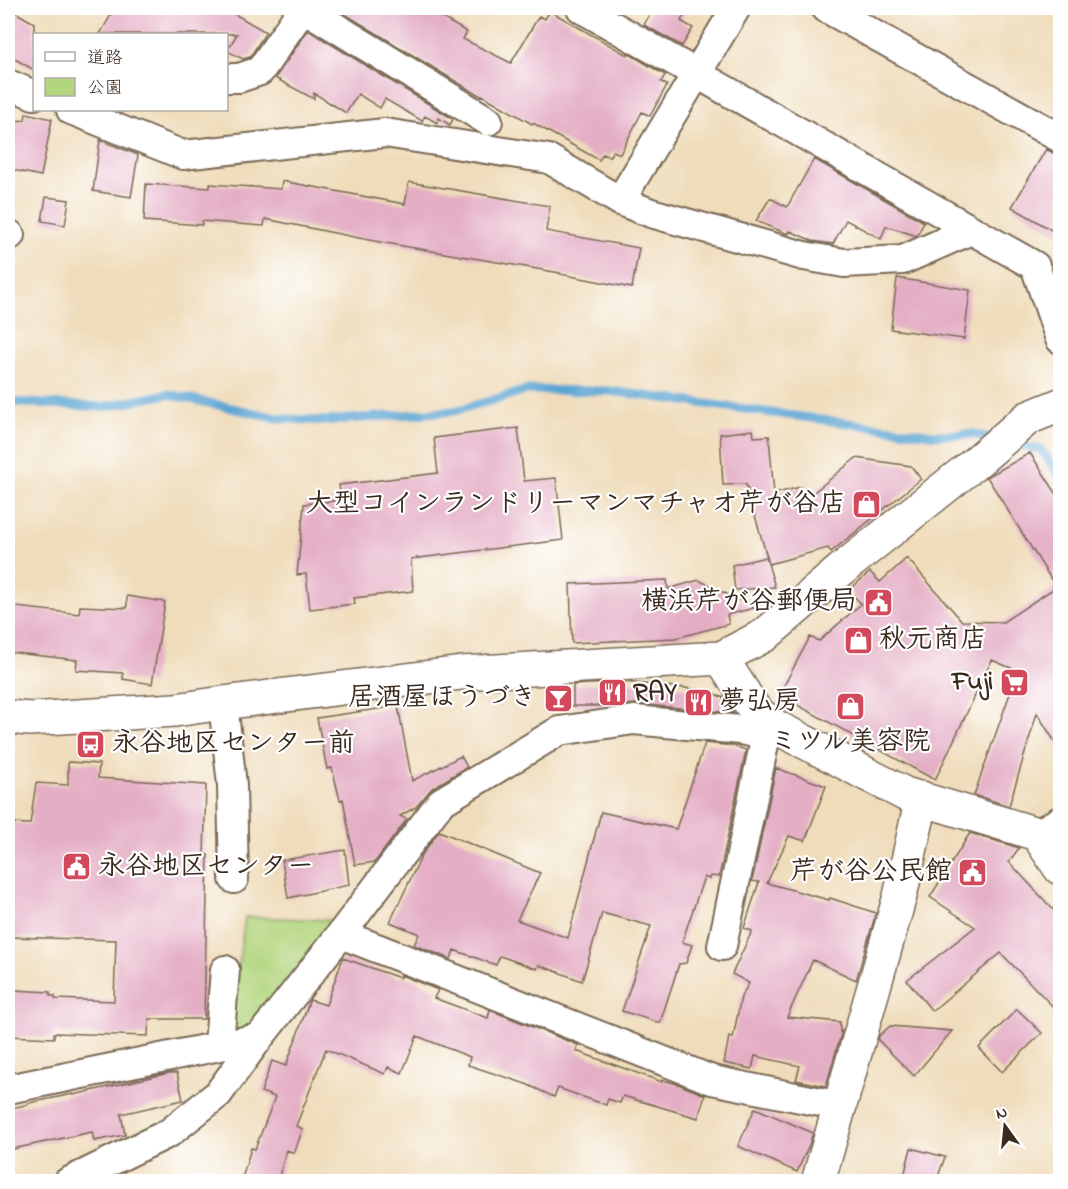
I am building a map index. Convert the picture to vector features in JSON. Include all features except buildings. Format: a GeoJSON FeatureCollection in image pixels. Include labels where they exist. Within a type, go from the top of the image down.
{"type":"FeatureCollection","features":[{"type":"Feature","properties":{"kind":"street"},"geometry":{"type":"LineString","coordinates":[[581,8],[971,230],[1048,266],[1060,339]]}},
{"type":"Feature","properties":{"kind":"street"},"geometry":{"type":"LineString","coordinates":[[620,201],[736,8]]}},
{"type":"Feature","properties":{"kind":"street"},"geometry":{"type":"LineString","coordinates":[[826,8],[1060,138]]}},
{"type":"Feature","properties":{"kind":"street"},"geometry":{"type":"LineString","coordinates":[[228,78],[239,78],[260,72],[296,10],[499,127],[620,201],[651,213],[793,253],[844,263],[903,260],[971,230]]}},
{"type":"Feature","properties":{"kind":"street"},"geometry":{"type":"LineString","coordinates":[[8,84],[33,95]]}},
{"type":"Feature","properties":{"kind":"street"},"geometry":{"type":"LineString","coordinates":[[89,112],[183,154],[385,133],[549,159]]}},
{"type":"Feature","properties":{"kind":"street"},"geometry":{"type":"LineString","coordinates":[[8,717],[30,719],[164,711],[462,674],[721,658],[765,635],[842,569],[1028,418],[1060,406]]}},
{"type":"Feature","properties":{"kind":"street"},"geometry":{"type":"LineString","coordinates":[[721,658],[771,731]]}},
{"type":"Feature","properties":{"kind":"street"},"geometry":{"type":"LineString","coordinates":[[224,703],[232,785],[234,879]]}},
{"type":"Feature","properties":{"kind":"street"},"geometry":{"type":"LineString","coordinates":[[80,1180],[169,1133],[218,1094],[441,802],[559,731],[634,720],[771,731],[905,794],[1049,828],[1060,868]]}},
{"type":"Feature","properties":{"kind":"street"},"geometry":{"type":"LineString","coordinates":[[722,946],[771,731]]}},
{"type":"Feature","properties":{"kind":"street"},"geometry":{"type":"LineString","coordinates":[[818,1182],[900,896],[922,798]]}},
{"type":"Feature","properties":{"kind":"street"},"geometry":{"type":"LineString","coordinates":[[341,934],[712,1080],[840,1106]]}},
{"type":"Feature","properties":{"kind":"street"},"geometry":{"type":"LineString","coordinates":[[219,1045],[225,970]]}},
{"type":"Feature","properties":{"kind":"street"},"geometry":{"type":"LineString","coordinates":[[8,1089],[259,1038]]}},
{"type":"Feature","properties":{"kind":"green space"},"geometry":{"type":"Polygon","coordinates":[[[245,917],[334,920],[253,1030],[229,1033],[245,917]]]}},
{"type":"Feature","properties":{"kind":"waterway"},"geometry":{"type":"LineString","coordinates":[[8,402],[103,407],[168,394],[277,418],[322,421],[455,411],[527,390],[610,391],[936,435],[973,434],[991,438]]}},
{"type":"Feature","properties":{"kind":"waterway"},"geometry":{"type":"LineString","coordinates":[[1010,443],[1041,450],[1060,476]]}},
{"type":"Feature","properties":{"kind":"place","name":"大型コインランドリーマンマチャオ芹が谷店"},"geometry":{"type":"Point","coordinates":[867,504]}},
{"type":"Feature","properties":{"kind":"place","name":"横浜芹が谷郵便局"},"geometry":{"type":"Point","coordinates":[878,602]}},
{"type":"Feature","properties":{"kind":"place","name":"秋元商店"},"geometry":{"type":"Point","coordinates":[858,640]}},
{"type":"Feature","properties":{"kind":"place","name":"Fuji"},"geometry":{"type":"Point","coordinates":[1014,682]}},
{"type":"Feature","properties":{"kind":"place","name":"RAY"},"geometry":{"type":"Point","coordinates":[612,693]}},
{"type":"Feature","properties":{"kind":"place","name":"居酒屋ほうづき"},"geometry":{"type":"Point","coordinates":[558,698]}},
{"type":"Feature","properties":{"kind":"place","name":"夢弘房"},"geometry":{"type":"Point","coordinates":[698,702]}},
{"type":"Feature","properties":{"kind":"place","name":"ミツル美容院"},"geometry":{"type":"Point","coordinates":[850,707]}},
{"type":"Feature","properties":{"kind":"place","name":"永谷地区センター前"},"geometry":{"type":"Point","coordinates":[91,744]}},
{"type":"Feature","properties":{"kind":"place","name":"永谷地区センター"},"geometry":{"type":"Point","coordinates":[77,867]}},
{"type":"Feature","properties":{"kind":"place","name":"芹が谷公民館"},"geometry":{"type":"Point","coordinates":[973,872]}}]}
